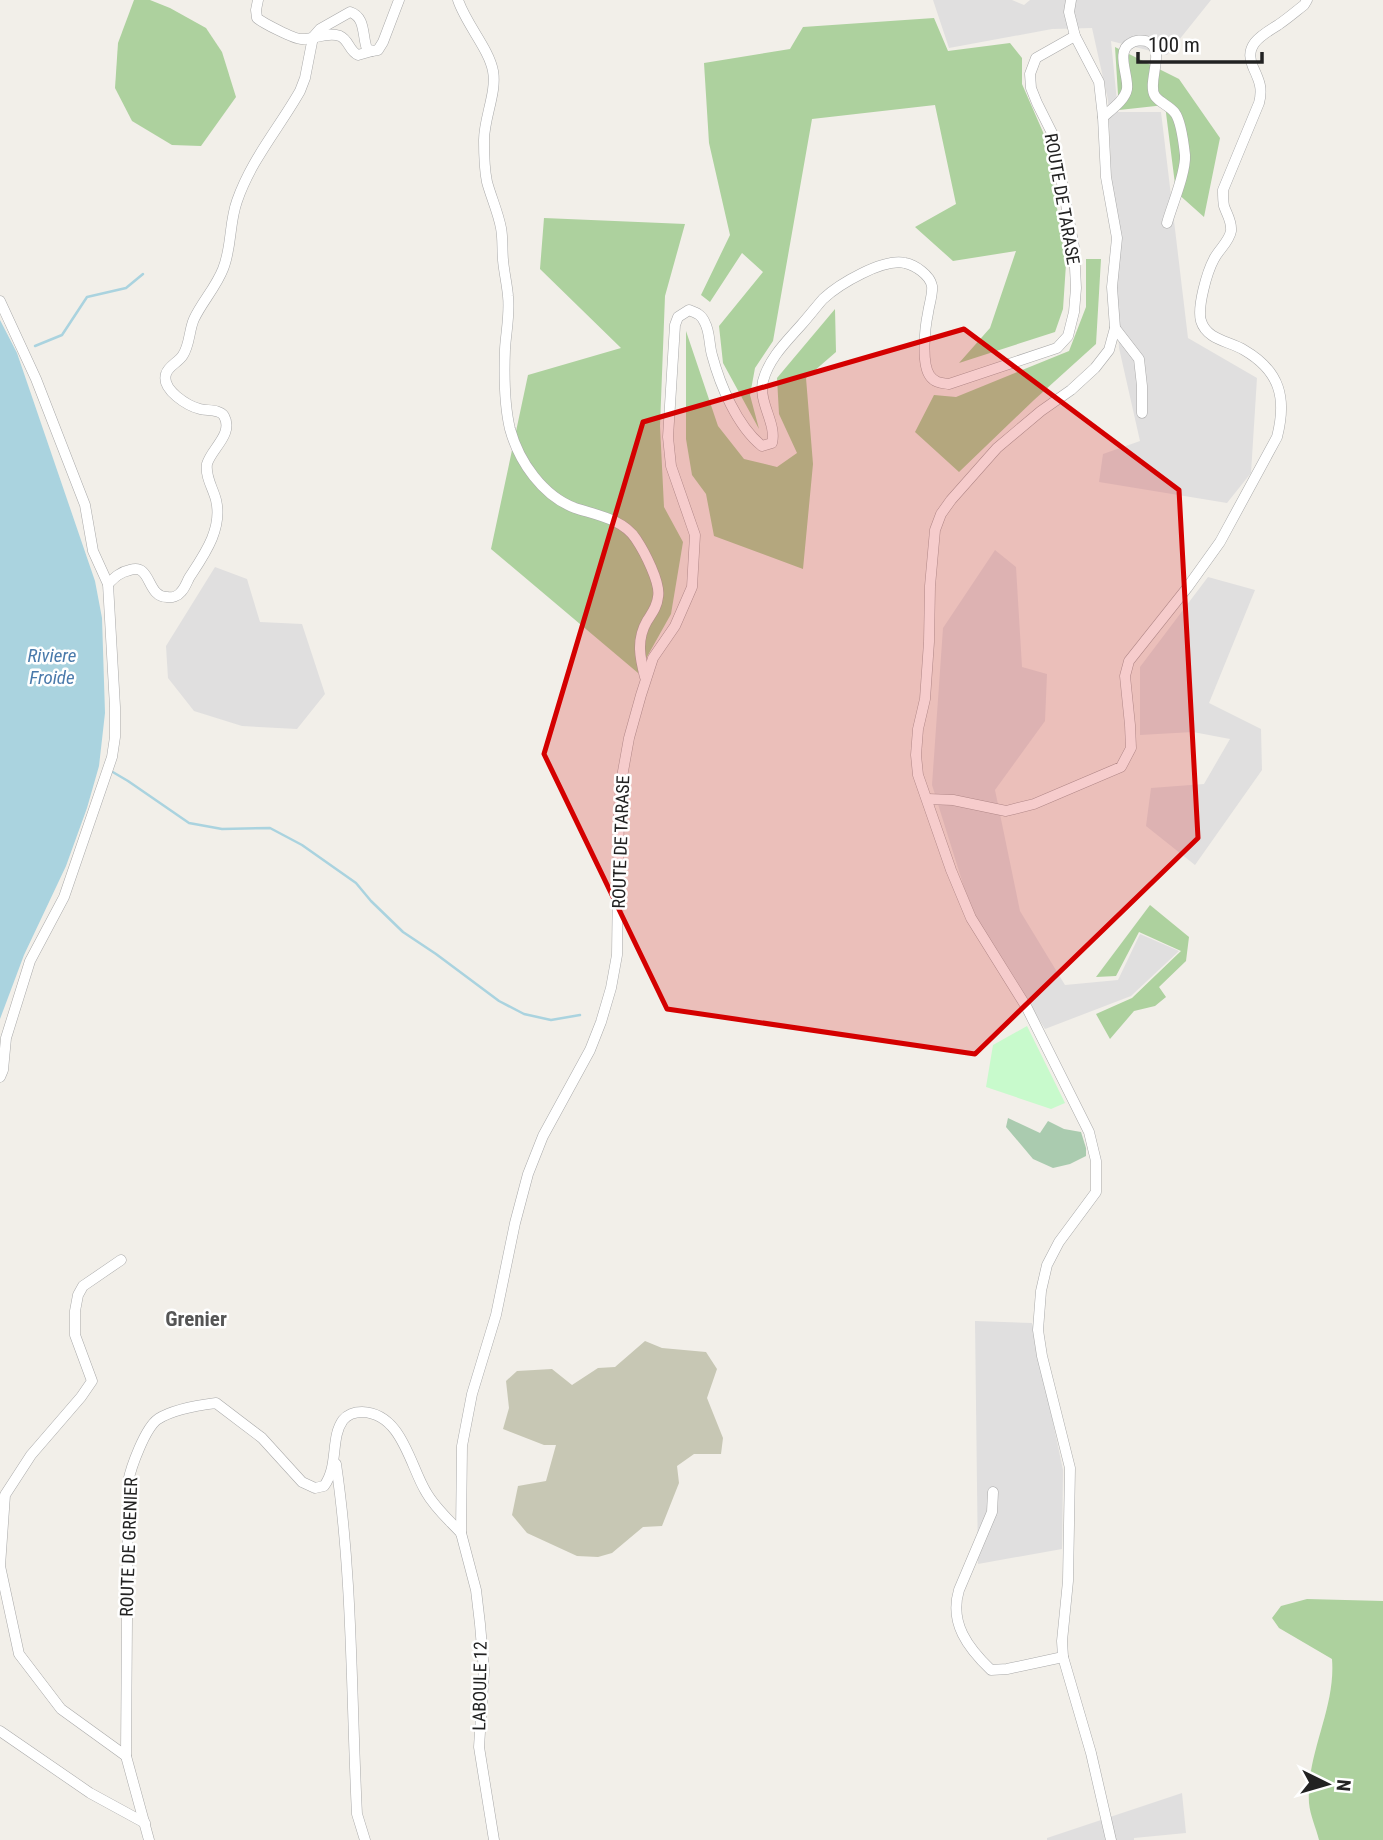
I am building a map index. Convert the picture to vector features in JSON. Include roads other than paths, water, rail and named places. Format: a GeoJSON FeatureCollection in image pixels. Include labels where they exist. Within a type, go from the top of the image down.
{"type":"FeatureCollection","features":[{"type":"Feature","properties":{"kind":"street"},"geometry":{"type":"LineString","coordinates":[[258,0],[256,14],[261,21],[302,39],[330,34],[339,36],[346,41],[353,53],[358,55],[378,50],[400,0]]}},
{"type":"Feature","properties":{"kind":"street"},"geometry":{"type":"LineString","coordinates":[[458,0],[489,61],[494,77],[485,126],[485,166],[502,229],[502,257],[508,289],[505,391],[511,432],[533,475],[553,496],[624,527],[637,540],[659,586],[656,605],[642,631],[639,643],[639,656],[646,679]]}},
{"type":"Feature","properties":{"kind":"street"},"geometry":{"type":"LineString","coordinates":[[1070,0],[1069,12],[1075,36],[1099,82],[1106,177],[1116,238],[1112,287],[1115,328],[1109,350],[1096,368],[997,448],[941,514],[935,530],[925,699],[918,729],[916,755],[918,775],[971,918],[1027,1008],[1089,1132],[1096,1161],[1096,1192],[1059,1242],[1047,1265],[1041,1291],[1038,1330],[1070,1468],[1068,1581],[1063,1657],[1091,1753],[1111,1840]]}},
{"type":"Feature","properties":{"kind":"street"},"geometry":{"type":"LineString","coordinates":[[928,799],[953,800],[1006,811],[1034,804],[1121,766],[1130,748],[1125,676],[1129,661],[1220,542],[1277,437],[1282,400],[1277,383],[1270,372],[1244,350],[1215,338],[1202,325],[1199,312],[1214,259],[1230,234],[1231,223],[1224,205],[1223,190],[1262,91],[1250,52],[1254,42],[1307,0]]}},
{"type":"Feature","properties":{"kind":"street"},"geometry":{"type":"LineString","coordinates":[[108,584],[117,574],[135,568],[141,569],[156,594],[175,596],[183,591],[204,557],[214,535],[217,510],[207,475],[208,464],[222,440],[225,416],[198,409],[176,396],[167,387],[166,375],[183,355],[194,320],[224,268],[237,201],[250,169],[300,91],[313,37],[320,29],[350,12],[361,20],[366,47],[372,51]]}},
{"type":"Feature","properties":{"kind":"street","name":"ROUTE DE TARASE"},"geometry":{"type":"LineString","coordinates":[[461,1533],[462,1446],[472,1394],[496,1315],[514,1223],[528,1174],[543,1136],[590,1050],[611,988],[617,955],[619,807],[629,738],[653,658],[675,626],[692,586],[695,535],[670,466],[668,437],[675,326],[678,317],[689,310],[701,315],[707,325],[711,352],[722,383],[751,437],[762,446],[772,443],[774,437],[762,397],[762,384],[774,357],[824,299],[868,271],[895,262],[908,263],[929,277],[932,287],[925,327],[926,365],[930,376],[938,383],[949,384],[1057,348],[1068,336],[1074,312],[1074,247],[1053,135],[1031,88],[1030,74],[1036,58],[1075,36]]}},
{"type":"Feature","properties":{"kind":"street"},"geometry":{"type":"LineString","coordinates":[[1103,117],[1122,99],[1127,90],[1124,61],[1126,46],[1138,41],[1151,43],[1155,48],[1156,59],[1153,81],[1155,96],[1175,112],[1184,149],[1184,167],[1167,223]]}},
{"type":"Feature","properties":{"kind":"street"},"geometry":{"type":"LineString","coordinates":[[0,301],[36,379],[85,505],[93,551],[108,584],[115,707],[112,757],[64,897],[30,961],[6,1038],[0,1077]]}},
{"type":"Feature","properties":{"kind":"street"},"geometry":{"type":"LineString","coordinates":[[1115,328],[1139,359],[1142,413]]}},
{"type":"Feature","properties":{"kind":"street"},"geometry":{"type":"LineString","coordinates":[[121,1260],[83,1286],[78,1295],[75,1335],[92,1381],[31,1455],[5,1495],[1,1566],[19,1654],[61,1709],[126,1756]]}},
{"type":"Feature","properties":{"kind":"street","name":"ROUTE DE GRENIER"},"geometry":{"type":"LineString","coordinates":[[149,1840],[126,1756],[128,1482],[132,1465],[151,1427],[158,1419],[216,1403],[262,1438],[302,1482],[315,1488],[324,1486],[332,1473],[339,1428],[345,1418],[352,1413],[364,1412],[378,1416],[401,1437],[426,1492],[461,1533]]}},
{"type":"Feature","properties":{"kind":"street"},"geometry":{"type":"LineString","coordinates":[[335,1456],[344,1519],[357,1814],[365,1840]]}},
{"type":"Feature","properties":{"kind":"street"},"geometry":{"type":"LineString","coordinates":[[993,1492],[992,1512],[956,1603],[957,1619],[965,1640],[991,1670],[1063,1657]]}},
{"type":"Feature","properties":{"kind":"street","name":"LABOULE 12"},"geometry":{"type":"LineString","coordinates":[[461,1533],[476,1590],[480,1624],[484,1671],[479,1747],[494,1840]]}},
{"type":"Feature","properties":{"kind":"street"},"geometry":{"type":"LineString","coordinates":[[0,1731],[90,1793],[145,1823]]}},
{"type":"Feature","properties":{"kind":"water","name":"Riviere Froide"},"geometry":{"type":"Polygon","coordinates":[[[0,320],[17,353],[95,581],[102,618],[105,713],[99,766],[87,808],[66,866],[24,955],[0,1019],[0,320]]]}},
{"type":"Feature","properties":{"kind":"waterway"},"geometry":{"type":"LineString","coordinates":[[35,346],[62,335],[87,297],[126,288],[143,274]]}},
{"type":"Feature","properties":{"kind":"waterway"},"geometry":{"type":"LineString","coordinates":[[111,771],[189,823],[222,829],[270,828],[302,845],[356,883],[403,932],[499,1001],[524,1014],[551,1020],[580,1015]]}},
{"type":"Feature","properties":{"kind":"district","name":"Grenier"},"geometry":{"type":"Point","coordinates":[196,1319]}}]}
